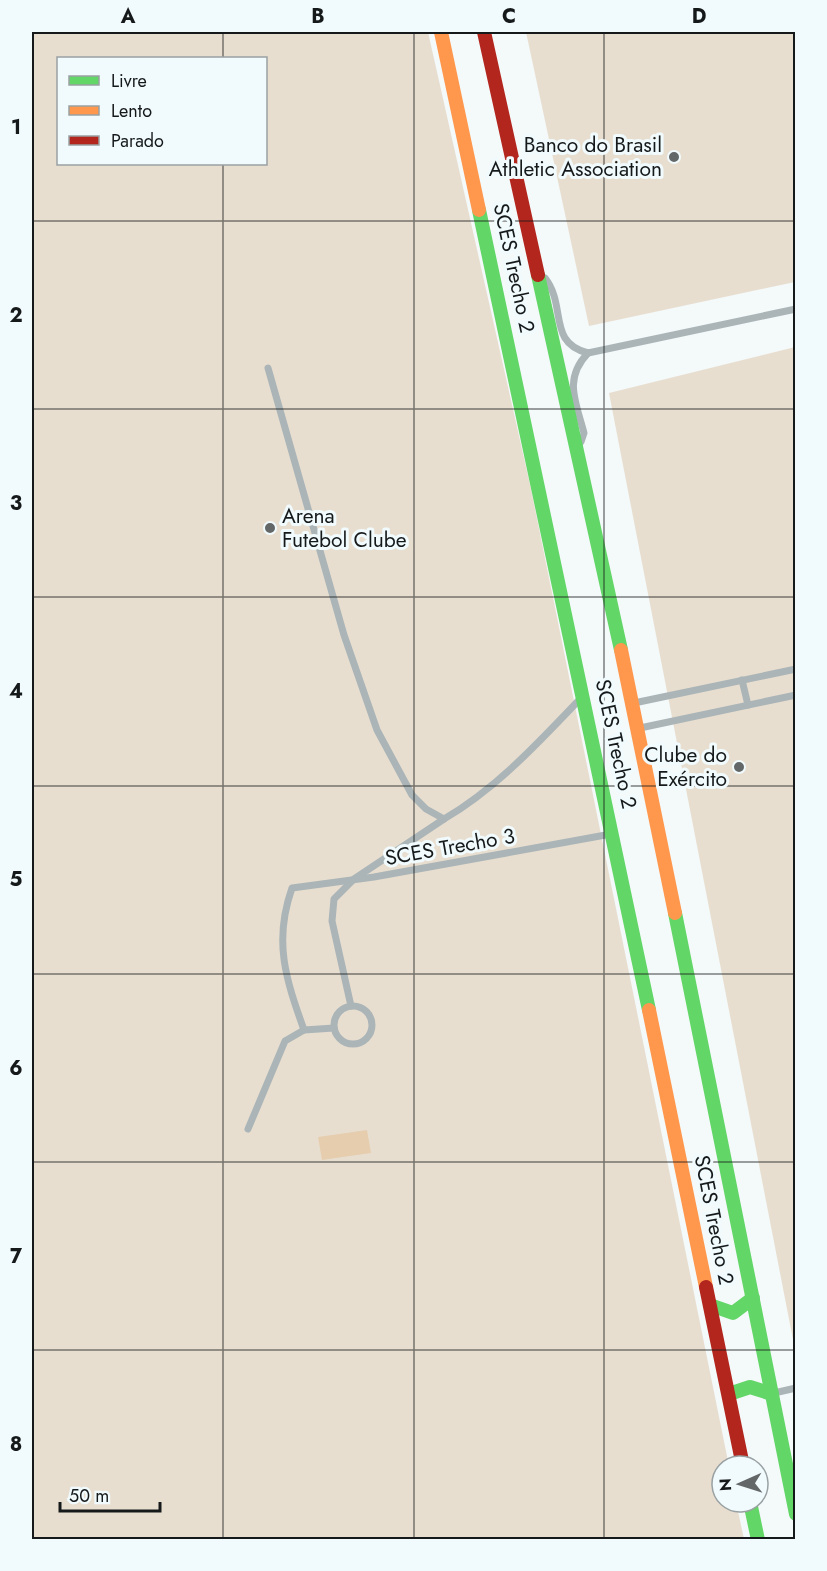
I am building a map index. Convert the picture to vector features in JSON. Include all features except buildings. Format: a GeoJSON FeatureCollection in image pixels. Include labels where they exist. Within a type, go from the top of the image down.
{"type":"FeatureCollection","features":[{"type":"Feature","properties":{"kind":"main road","name":"SCES Trecho 2"},"geometry":{"type":"LineString","coordinates":[[441,32],[584,695],[741,1454]]}},
{"type":"Feature","properties":{"kind":"main road","name":"SCES Trecho 2"},"geometry":{"type":"LineString","coordinates":[[484,32],[633,704],[795,1514]]}},
{"type":"Feature","properties":{"kind":"main road"},"geometry":{"type":"LineString","coordinates":[[710,1305],[724,1313],[733,1313],[742,1310],[753,1298]]}},
{"type":"Feature","properties":{"kind":"main road"},"geometry":{"type":"LineString","coordinates":[[729,1394],[751,1386],[761,1386],[772,1394]]}},
{"type":"Feature","properties":{"kind":"main road"},"geometry":{"type":"LineString","coordinates":[[753,1514],[758,1539]]}},
{"type":"Feature","properties":{"kind":"lane","name":"SCES Trecho 2"},"geometry":{"type":"LineString","coordinates":[[536,266],[553,288],[563,338],[569,346],[588,352],[577,364],[573,376],[584,433],[578,456]]}},
{"type":"Feature","properties":{"kind":"lane"},"geometry":{"type":"LineString","coordinates":[[588,352],[795,309]]}},
{"type":"Feature","properties":{"kind":"lane"},"geometry":{"type":"LineString","coordinates":[[268,368],[338,615],[377,730],[412,795],[426,809],[444,819]]}},
{"type":"Feature","properties":{"kind":"lane"},"geometry":{"type":"LineString","coordinates":[[633,704],[795,669]]}},
{"type":"Feature","properties":{"kind":"lane"},"geometry":{"type":"LineString","coordinates":[[742,680],[748,705]]}},
{"type":"Feature","properties":{"kind":"lane"},"geometry":{"type":"LineString","coordinates":[[351,1005],[332,921],[334,899],[354,879],[444,819],[514,766],[584,695]]}},
{"type":"Feature","properties":{"kind":"lane"},"geometry":{"type":"LineString","coordinates":[[638,728],[795,695]]}},
{"type":"Feature","properties":{"kind":"lane","name":"SCES Trecho 3"},"geometry":{"type":"LineString","coordinates":[[304,1030],[285,975],[282,942],[283,912],[292,888],[613,833]]}},
{"type":"Feature","properties":{"kind":"lane"},"geometry":{"type":"LineString","coordinates":[[351,1005],[365,1010],[370,1016],[372,1030],[369,1037],[356,1045],[341,1041],[334,1028],[338,1013],[351,1005]]}},
{"type":"Feature","properties":{"kind":"lane"},"geometry":{"type":"LineString","coordinates":[[248,1129],[285,1041],[304,1030],[334,1028]]}},
{"type":"Feature","properties":{"kind":"lane"},"geometry":{"type":"LineString","coordinates":[[772,1394],[795,1388]]}},
{"type":"Feature","properties":{"kind":"shaded area"},"geometry":{"type":"Polygon","coordinates":[[[32,32],[428,32],[531,489],[727,1454],[710,1454],[710,1514],[739,1514],[744,1539],[32,1540],[32,32]]]}},
{"type":"Feature","properties":{"kind":"shaded area","name":"Banco do Brasil Athletic Association"},"geometry":{"type":"Polygon","coordinates":[[[526,32],[795,32],[795,282],[589,326],[526,32]]]}},
{"type":"Feature","properties":{"kind":"shaded area","name":"Clube do Exército"},"geometry":{"type":"Polygon","coordinates":[[[795,347],[795,1350],[609,393],[795,347]]]}},
{"type":"Feature","properties":{"kind":"shaded area"},"geometry":{"type":"Polygon","coordinates":[[[367,1130],[371,1153],[322,1160],[318,1137],[367,1130]]]}},
{"type":"Feature","properties":{"kind":"traffic: fast"},"geometry":{"type":"LineString","coordinates":[[479,210],[649,1010]]}},
{"type":"Feature","properties":{"kind":"traffic: fast"},"geometry":{"type":"LineString","coordinates":[[538,275],[621,650]]}},
{"type":"Feature","properties":{"kind":"traffic: fast"},"geometry":{"type":"LineString","coordinates":[[675,913],[796,1514]]}},
{"type":"Feature","properties":{"kind":"traffic: fast"},"geometry":{"type":"LineString","coordinates":[[710,1305],[733,1313],[753,1298]]}},
{"type":"Feature","properties":{"kind":"traffic: fast"},"geometry":{"type":"LineString","coordinates":[[729,1394],[750,1387],[772,1394]]}},
{"type":"Feature","properties":{"kind":"traffic: fast"},"geometry":{"type":"LineString","coordinates":[[753,1514],[758,1540]]}},
{"type":"Feature","properties":{"kind":"traffic: slow"},"geometry":{"type":"LineString","coordinates":[[441,32],[479,210]]}},
{"type":"Feature","properties":{"kind":"traffic: slow"},"geometry":{"type":"LineString","coordinates":[[621,650],[675,913]]}},
{"type":"Feature","properties":{"kind":"traffic: slow"},"geometry":{"type":"LineString","coordinates":[[649,1010],[706,1287]]}},
{"type":"Feature","properties":{"kind":"traffic: jam"},"geometry":{"type":"LineString","coordinates":[[484,32],[538,275]]}},
{"type":"Feature","properties":{"kind":"traffic: jam"},"geometry":{"type":"LineString","coordinates":[[706,1287],[741,1454]]}},
{"type":"Feature","properties":{"kind":"place","name":"Banco do Brasil Athletic Association"},"geometry":{"type":"Point","coordinates":[674,157]}},
{"type":"Feature","properties":{"kind":"place","name":"Arena Futebol Clube"},"geometry":{"type":"Point","coordinates":[270,528]}},
{"type":"Feature","properties":{"kind":"place","name":"Clube do Exército"},"geometry":{"type":"Point","coordinates":[739,767]}}]}
